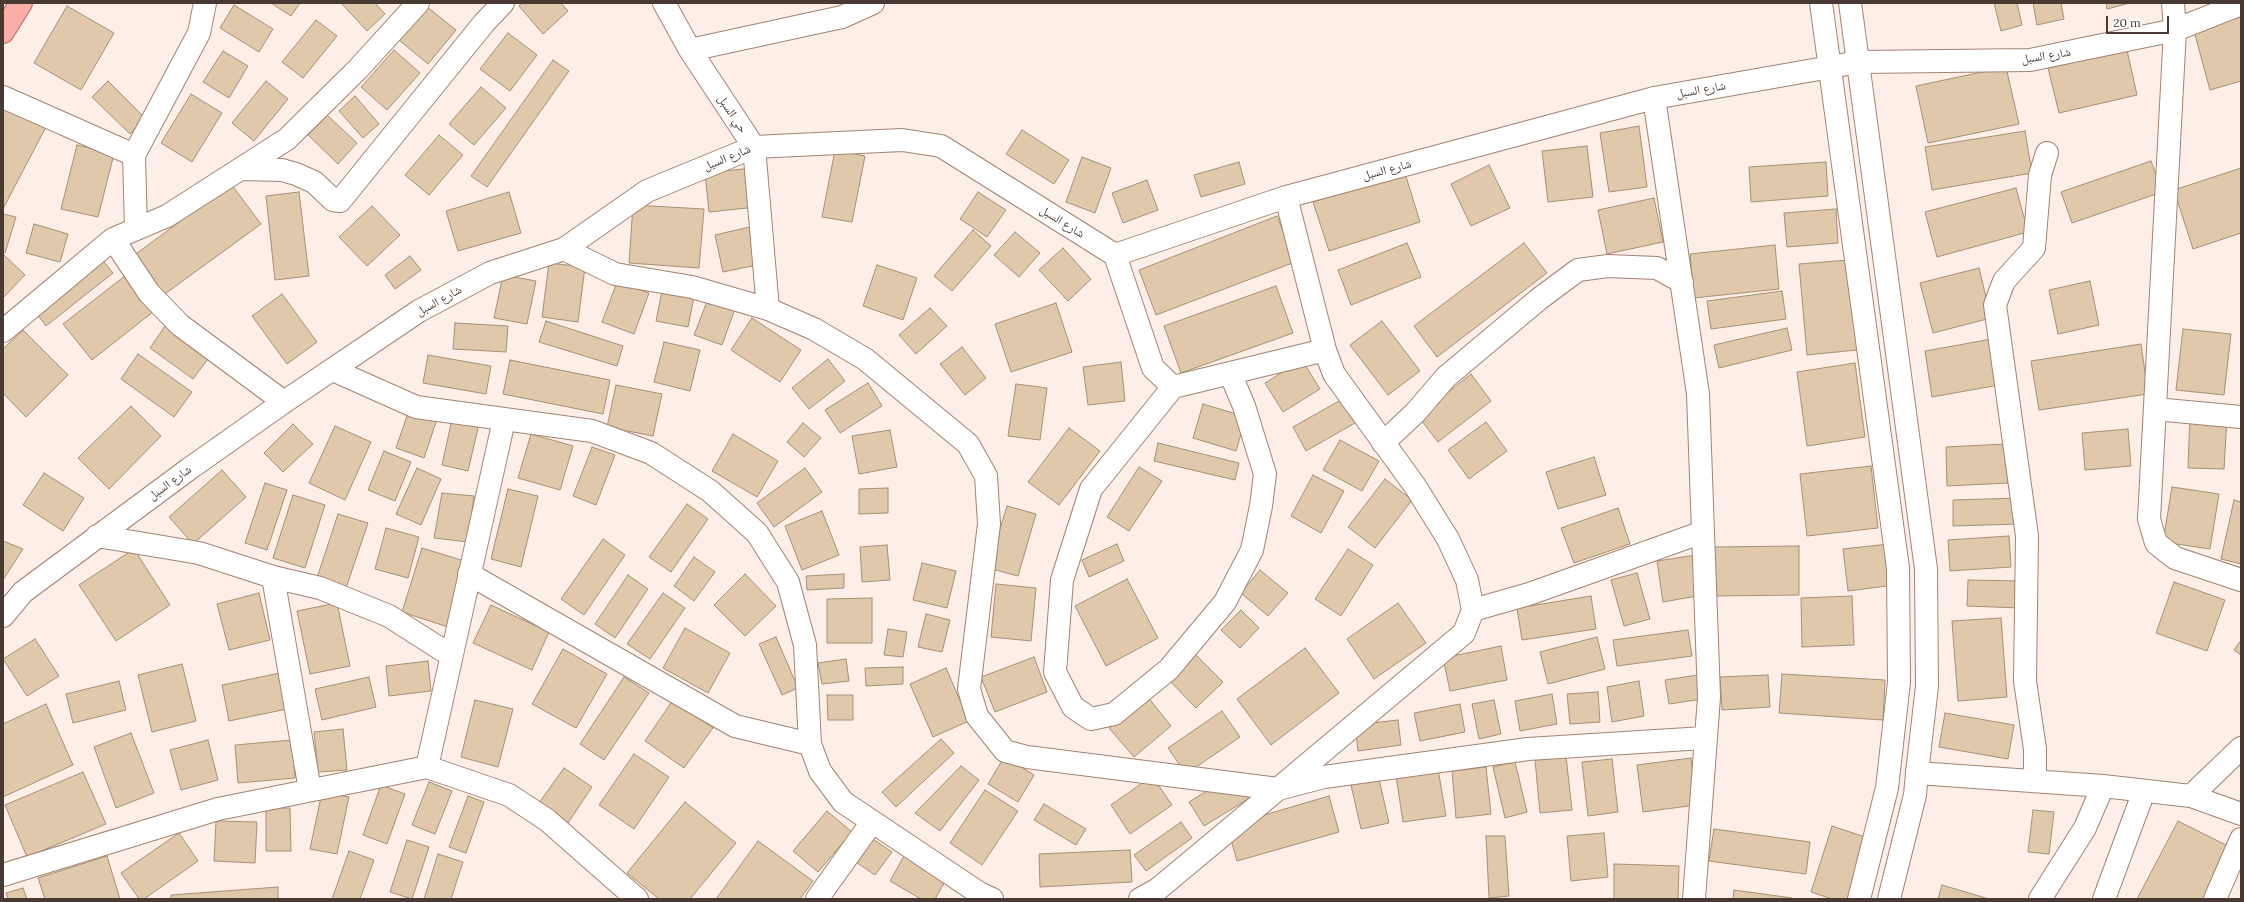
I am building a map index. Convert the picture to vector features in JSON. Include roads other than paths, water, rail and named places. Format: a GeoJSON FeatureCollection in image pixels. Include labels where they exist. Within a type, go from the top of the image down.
{"type":"FeatureCollection","features":[{"type":"Feature","properties":{"kind":"main road"},"geometry":{"type":"LineString","coordinates":[[3,32],[21,3]]}},
{"type":"Feature","properties":{"kind":"street"},"geometry":{"type":"LineString","coordinates":[[136,229],[134,155],[199,33],[205,3]]}},
{"type":"Feature","properties":{"kind":"street"},"geometry":{"type":"LineString","coordinates":[[3,331],[112,239],[167,216],[287,140],[358,69],[418,3]]}},
{"type":"Feature","properties":{"kind":"street"},"geometry":{"type":"LineString","coordinates":[[240,169],[282,170],[296,174],[314,182],[334,200],[340,200],[484,23],[503,3]]}},
{"type":"Feature","properties":{"kind":"street","name":"حي السبل"},"geometry":{"type":"LineString","coordinates":[[664,3],[690,50],[754,147],[768,309]]}},
{"type":"Feature","properties":{"kind":"street"},"geometry":{"type":"LineString","coordinates":[[690,50],[842,17],[873,3]]}},
{"type":"Feature","properties":{"kind":"street"},"geometry":{"type":"LineString","coordinates":[[1821,3],[1898,568],[1898,682],[1888,775],[1859,899]]}},
{"type":"Feature","properties":{"kind":"street"},"geometry":{"type":"LineString","coordinates":[[1850,3],[1926,569],[1927,686],[1915,795],[1889,899]]}},
{"type":"Feature","properties":{"kind":"street"},"geometry":{"type":"LineString","coordinates":[[2173,3],[2175,30],[2149,519],[2156,543],[2175,558],[2241,580]]}},
{"type":"Feature","properties":{"kind":"street","name":"شارع السبل"},"geometry":{"type":"LineString","coordinates":[[3,616],[23,592],[97,536],[284,402],[419,311],[490,273],[564,249],[647,191],[754,147],[902,140],[941,146],[1115,255],[1286,197],[1654,98],[1859,62],[2030,60],[2175,30],[2241,4]]}},
{"type":"Feature","properties":{"kind":"street"},"geometry":{"type":"LineString","coordinates":[[3,97],[134,155]]}},
{"type":"Feature","properties":{"kind":"street"},"geometry":{"type":"LineString","coordinates":[[1654,98],[1698,394],[1709,697],[1704,738],[1694,899]]}},
{"type":"Feature","properties":{"kind":"street"},"geometry":{"type":"LineString","coordinates":[[2035,780],[2035,749],[2025,681],[2027,536],[1995,305],[2004,281],[2022,263],[2034,248],[2040,175],[2047,153]]}},
{"type":"Feature","properties":{"kind":"street"},"geometry":{"type":"LineString","coordinates":[[1140,899],[1158,889],[1464,633],[1473,610],[1467,580],[1448,539],[1334,374],[1325,350],[1286,197]]}},
{"type":"Feature","properties":{"kind":"street"},"geometry":{"type":"LineString","coordinates":[[112,239],[150,293],[180,325],[284,402]]}},
{"type":"Feature","properties":{"kind":"street"},"geometry":{"type":"LineString","coordinates":[[564,249],[615,274],[692,287],[768,309],[814,328],[864,359],[968,444],[986,476],[989,524],[969,689],[977,716],[1005,751],[1027,756],[1278,789],[1324,777],[1528,749],[1704,738]]}},
{"type":"Feature","properties":{"kind":"street"},"geometry":{"type":"LineString","coordinates":[[1115,255],[1153,368],[1173,387]]}},
{"type":"Feature","properties":{"kind":"street"},"geometry":{"type":"LineString","coordinates":[[1383,443],[1415,412],[1446,377],[1539,299],[1578,270],[1608,266],[1657,268],[1682,282]]}},
{"type":"Feature","properties":{"kind":"street"},"geometry":{"type":"LineString","coordinates":[[1230,373],[1244,406],[1265,474],[1261,506],[1252,550],[1225,602],[1169,669],[1114,714],[1091,719],[1073,707],[1055,672],[1062,580],[1091,489],[1173,387],[1230,373],[1325,350]]}},
{"type":"Feature","properties":{"kind":"street"},"geometry":{"type":"LineString","coordinates":[[333,370],[416,407],[592,431],[652,453],[710,491],[757,533],[788,582],[805,645],[810,744],[820,771],[843,802],[979,893],[992,899]]}},
{"type":"Feature","properties":{"kind":"street"},"geometry":{"type":"LineString","coordinates":[[2155,409],[2241,417]]}},
{"type":"Feature","properties":{"kind":"street"},"geometry":{"type":"LineString","coordinates":[[427,767],[450,655],[504,420]]}},
{"type":"Feature","properties":{"kind":"street"},"geometry":{"type":"LineString","coordinates":[[1473,610],[1529,594],[1703,532]]}},
{"type":"Feature","properties":{"kind":"street"},"geometry":{"type":"LineString","coordinates":[[97,536],[199,553],[273,577],[320,588],[389,616],[450,655]]}},
{"type":"Feature","properties":{"kind":"street"},"geometry":{"type":"LineString","coordinates":[[469,574],[735,726],[810,744]]}},
{"type":"Feature","properties":{"kind":"street"},"geometry":{"type":"LineString","coordinates":[[273,577],[310,790]]}},
{"type":"Feature","properties":{"kind":"street"},"geometry":{"type":"LineString","coordinates":[[2191,796],[2241,748]]}},
{"type":"Feature","properties":{"kind":"street"},"geometry":{"type":"LineString","coordinates":[[3,875],[218,809],[427,767],[509,795],[547,820],[637,899]]}},
{"type":"Feature","properties":{"kind":"street"},"geometry":{"type":"LineString","coordinates":[[1917,773],[2035,780],[2191,796],[2241,814]]}},
{"type":"Feature","properties":{"kind":"street"},"geometry":{"type":"LineString","coordinates":[[2040,899],[2085,828],[2103,786]]}},
{"type":"Feature","properties":{"kind":"street"},"geometry":{"type":"LineString","coordinates":[[2104,899],[2144,791]]}},
{"type":"Feature","properties":{"kind":"street"},"geometry":{"type":"LineString","coordinates":[[817,899],[872,822]]}},
{"type":"Feature","properties":{"kind":"street"},"geometry":{"type":"LineString","coordinates":[[2215,899],[2241,839]]}}]}
